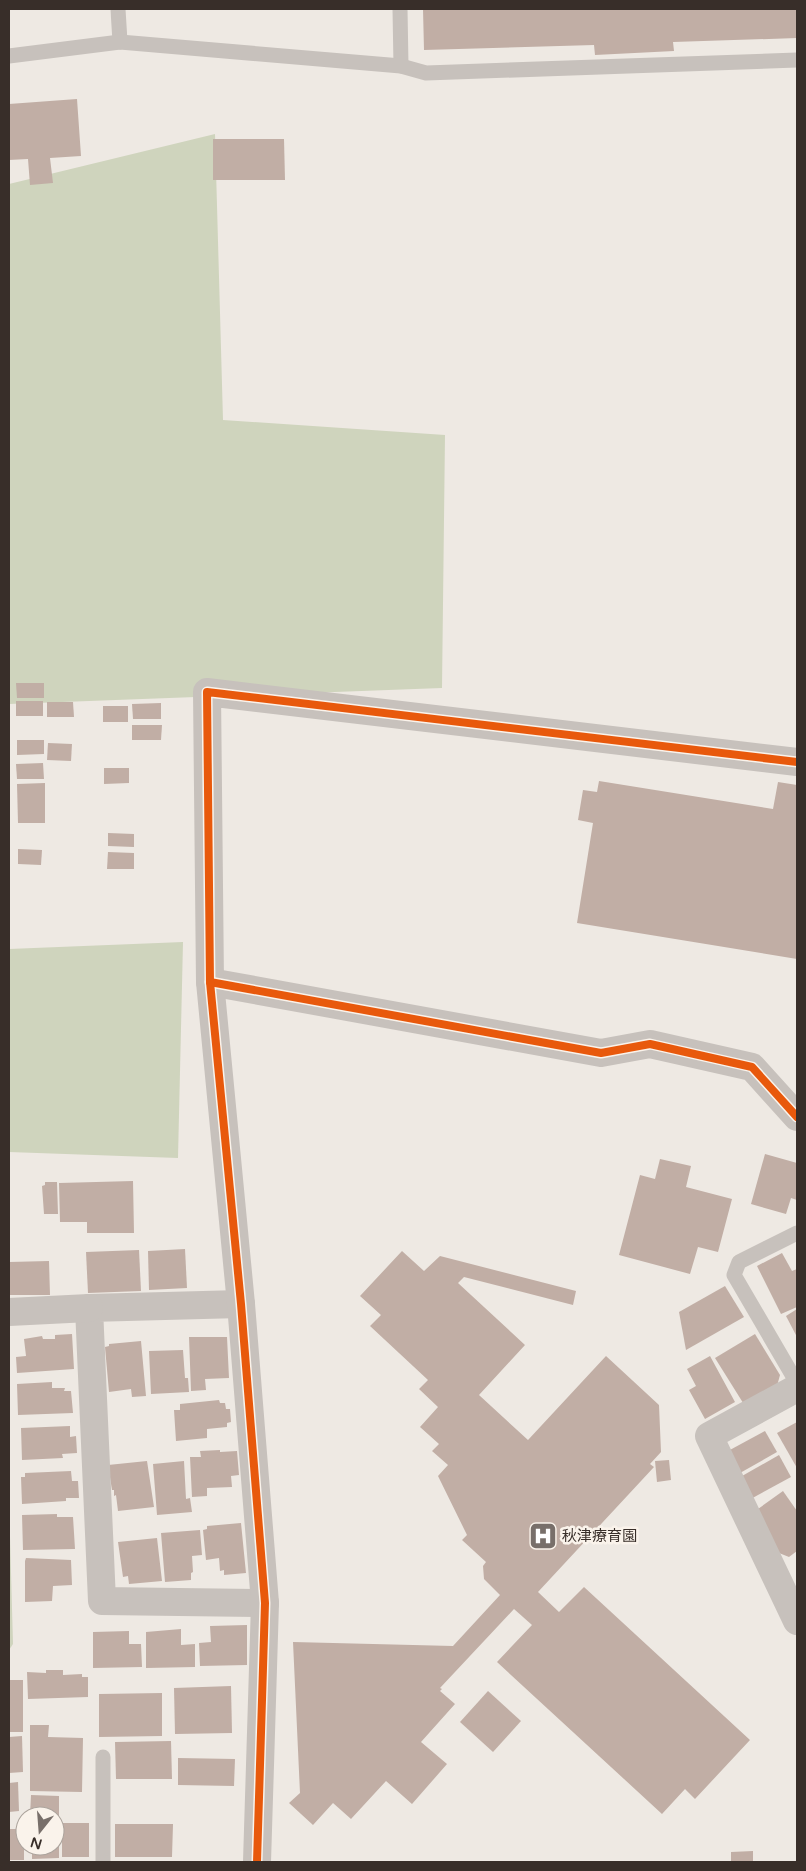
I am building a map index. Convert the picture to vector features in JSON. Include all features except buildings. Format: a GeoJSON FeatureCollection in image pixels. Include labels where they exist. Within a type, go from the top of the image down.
{"type":"FeatureCollection","features":[{"type":"Feature","properties":{"kind":"street"},"geometry":{"type":"LineString","coordinates":[[257,1862],[265,1603],[210,982],[207,692],[797,762]]}},
{"type":"Feature","properties":{"kind":"street"},"geometry":{"type":"LineString","coordinates":[[210,982],[601,1053],[650,1044],[752,1067],[797,1116]]}},
{"type":"Feature","properties":{"kind":"street"},"geometry":{"type":"LineString","coordinates":[[9,1312],[240,1304]]}},
{"type":"Feature","properties":{"kind":"street"},"geometry":{"type":"LineString","coordinates":[[88,1308],[102,1600],[265,1603]]}},
{"type":"Feature","properties":{"kind":"street"},"geometry":{"type":"LineString","coordinates":[[797,1388],[709,1436],[788,1577],[797,1621]]}},
{"type":"Feature","properties":{"kind":"lane"},"geometry":{"type":"LineString","coordinates":[[118,9],[120,42]]}},
{"type":"Feature","properties":{"kind":"lane"},"geometry":{"type":"LineString","coordinates":[[400,9],[401,66]]}},
{"type":"Feature","properties":{"kind":"lane"},"geometry":{"type":"LineString","coordinates":[[9,56],[120,42],[401,66],[426,73],[797,60]]}},
{"type":"Feature","properties":{"kind":"lane"},"geometry":{"type":"LineString","coordinates":[[797,1233],[739,1262],[734,1275],[797,1383]]}},
{"type":"Feature","properties":{"kind":"lane"},"geometry":{"type":"LineString","coordinates":[[103,1757],[103,1862]]}},
{"type":"Feature","properties":{"kind":"green space"},"geometry":{"type":"Polygon","coordinates":[[[215,134],[223,420],[445,435],[442,688],[9,704],[9,184],[215,134]]]}},
{"type":"Feature","properties":{"kind":"green space"},"geometry":{"type":"Polygon","coordinates":[[[183,942],[178,1158],[9,1152],[9,949],[183,942]]]}},
{"type":"Feature","properties":{"kind":"green space"},"geometry":{"type":"Polygon","coordinates":[[[9,1500],[13,1644],[9,1650],[9,1500]]]}},
{"type":"Feature","properties":{"kind":"cycle path"},"geometry":{"type":"LineString","coordinates":[[257,1862],[265,1603],[241,1304],[210,982],[207,692],[797,762]]}},
{"type":"Feature","properties":{"kind":"cycle path"},"geometry":{"type":"LineString","coordinates":[[210,982],[601,1053],[650,1044],[752,1067],[797,1117]]}},
{"type":"Feature","properties":{"kind":"place","name":"秋津療育園"},"geometry":{"type":"Point","coordinates":[543,1536]}}]}
